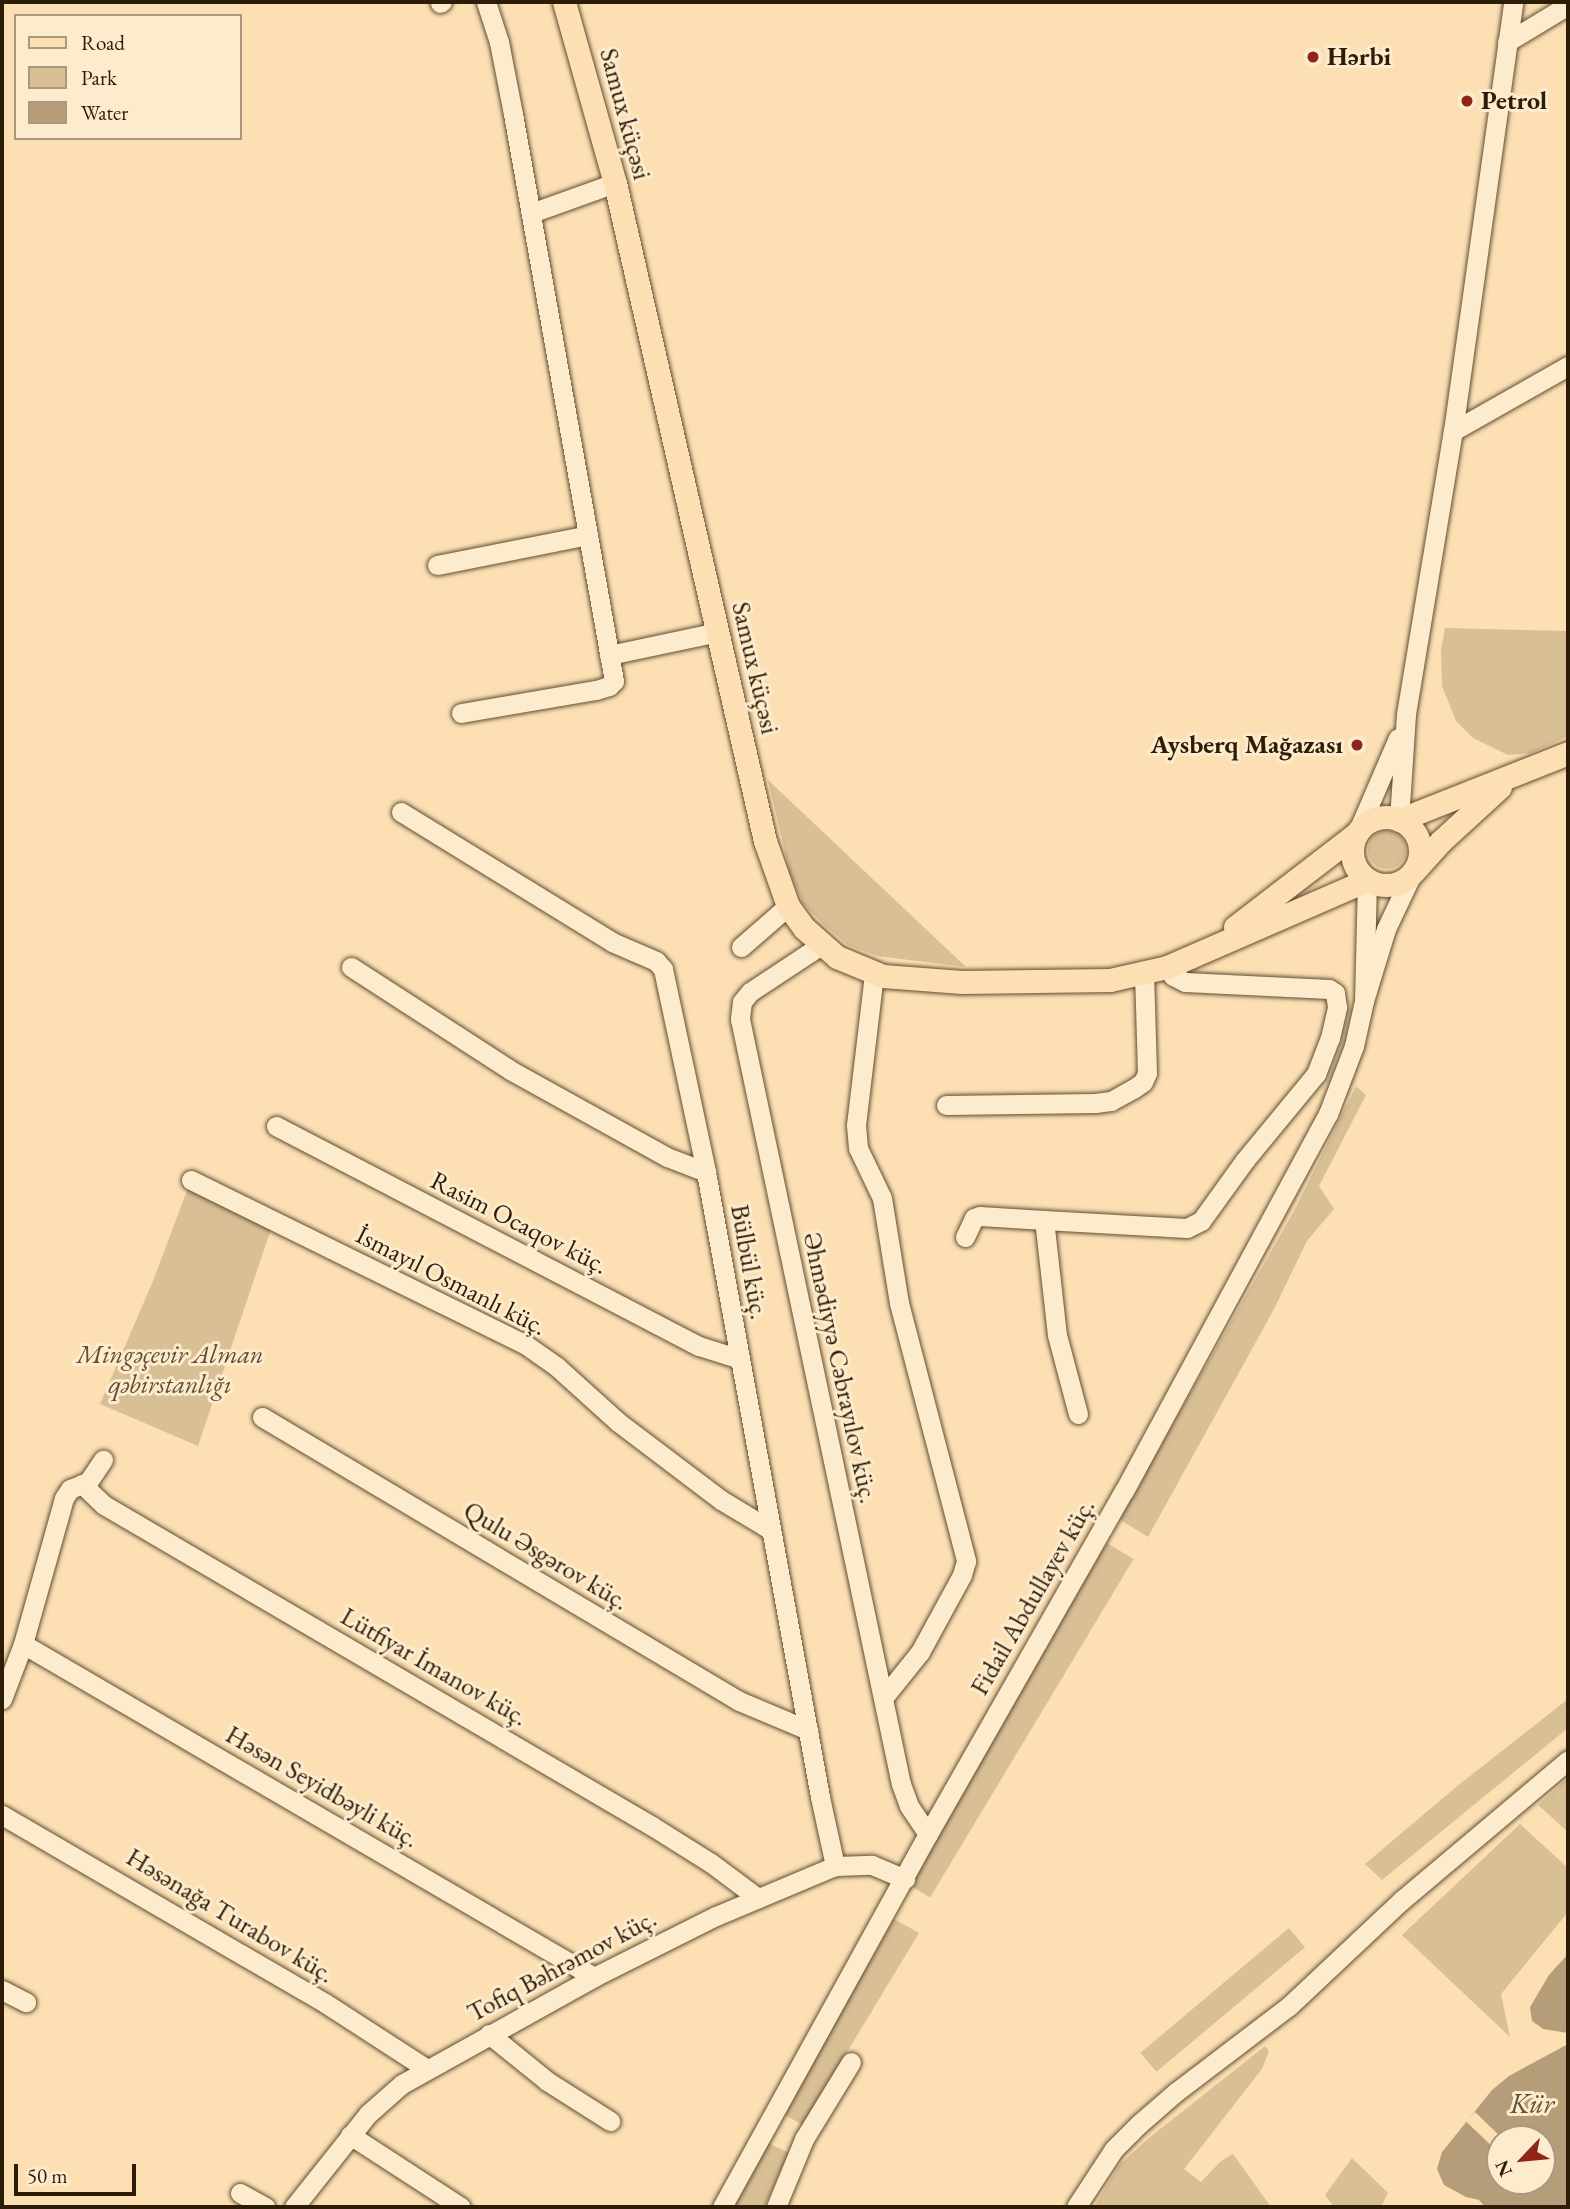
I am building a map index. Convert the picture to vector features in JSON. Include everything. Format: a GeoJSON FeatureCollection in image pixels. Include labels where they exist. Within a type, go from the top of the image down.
{"type":"FeatureCollection","features":[{"type":"Feature","properties":{"kind":"main road","name":"Samux küçəsi"},"geometry":{"type":"LineString","coordinates":[[564,2],[615,183],[765,841],[788,906],[821,945],[844,961],[874,974],[962,982],[1110,980],[1167,967],[1207,949]]}},
{"type":"Feature","properties":{"kind":"main road"},"geometry":{"type":"LineString","coordinates":[[1399,820],[1568,753]]}},
{"type":"Feature","properties":{"kind":"main road"},"geometry":{"type":"LineString","coordinates":[[1357,833],[1352,853],[1359,873],[1377,884],[1396,884],[1413,872],[1468,815],[1513,776]]}},
{"type":"Feature","properties":{"kind":"main road"},"geometry":{"type":"LineString","coordinates":[[1207,949],[1357,833],[1363,825],[1381,817],[1399,820],[1408,825],[1419,843],[1418,863],[1413,872]]}},
{"type":"Feature","properties":{"kind":"main road"},"geometry":{"type":"LineString","coordinates":[[1207,949],[1367,880]]}},
{"type":"Feature","properties":{"kind":"street"},"geometry":{"type":"LineString","coordinates":[[461,713],[609,686],[614,681],[499,42],[486,2]]}},
{"type":"Feature","properties":{"kind":"street"},"geometry":{"type":"LineString","coordinates":[[1399,820],[1406,713],[1453,431],[1513,2]]}},
{"type":"Feature","properties":{"kind":"street"},"geometry":{"type":"LineString","coordinates":[[1507,42],[1568,5]]}},
{"type":"Feature","properties":{"kind":"street"},"geometry":{"type":"LineString","coordinates":[[531,214],[615,183]]}},
{"type":"Feature","properties":{"kind":"street"},"geometry":{"type":"LineString","coordinates":[[1453,431],[1568,366]]}},
{"type":"Feature","properties":{"kind":"street"},"geometry":{"type":"LineString","coordinates":[[437,565],[588,535]]}},
{"type":"Feature","properties":{"kind":"street"},"geometry":{"type":"LineString","coordinates":[[609,655],[718,632]]}},
{"type":"Feature","properties":{"kind":"street"},"geometry":{"type":"LineString","coordinates":[[1357,833],[1385,773],[1406,713]]}},
{"type":"Feature","properties":{"kind":"street","name":"Bülbül küç."},"geometry":{"type":"LineString","coordinates":[[401,812],[612,942],[660,965],[666,978],[706,1172],[835,1866]]}},
{"type":"Feature","properties":{"kind":"street"},"geometry":{"type":"LineString","coordinates":[[1364,1001],[1387,929],[1413,872]]}},
{"type":"Feature","properties":{"kind":"street"},"geometry":{"type":"LineString","coordinates":[[1364,1001],[1367,880]]}},
{"type":"Feature","properties":{"kind":"street"},"geometry":{"type":"LineString","coordinates":[[741,947],[788,906]]}},
{"type":"Feature","properties":{"kind":"street","name":"Əhmədiyyə Cəbrayılov küç."},"geometry":{"type":"LineString","coordinates":[[821,945],[750,992],[742,1002],[740,1019],[901,1784],[909,1806],[929,1834]]}},
{"type":"Feature","properties":{"kind":"street"},"geometry":{"type":"LineString","coordinates":[[351,967],[510,1070],[667,1157],[706,1172]]}},
{"type":"Feature","properties":{"kind":"street"},"geometry":{"type":"LineString","coordinates":[[965,1237],[974,1218],[980,1216],[1187,1228],[1201,1221],[1245,1160],[1316,1074],[1331,1038],[1338,1007],[1335,993],[1329,989],[1185,982],[1173,976],[1167,967]]}},
{"type":"Feature","properties":{"kind":"street"},"geometry":{"type":"LineString","coordinates":[[874,974],[856,1125],[858,1148],[881,1198],[899,1303],[962,1537],[966,1562],[962,1575],[920,1652],[883,1698]]}},
{"type":"Feature","properties":{"kind":"street"},"geometry":{"type":"LineString","coordinates":[[946,1105],[1095,1103],[1111,1101],[1133,1089],[1143,1082],[1147,1073],[1144,974]]}},
{"type":"Feature","properties":{"kind":"street","name":"Fidail Abdullayev küç."},"geometry":{"type":"LineString","coordinates":[[722,2207],[929,1834],[1124,1491],[1328,1114],[1354,1046],[1364,1001]]}},
{"type":"Feature","properties":{"kind":"street","name":"Rasim Ocaqov küç."},"geometry":{"type":"LineString","coordinates":[[276,1126],[699,1346],[740,1359]]}},
{"type":"Feature","properties":{"kind":"street","name":"İsmayıl Osmanlı küç."},"geometry":{"type":"LineString","coordinates":[[191,1180],[526,1345],[721,1500],[771,1530]]}},
{"type":"Feature","properties":{"kind":"street"},"geometry":{"type":"LineString","coordinates":[[1044,1220],[1057,1335],[1077,1414]]}},
{"type":"Feature","properties":{"kind":"street","name":"Qulu Əsgərov küç."},"geometry":{"type":"LineString","coordinates":[[262,1417],[739,1701],[808,1730]]}},
{"type":"Feature","properties":{"kind":"street"},"geometry":{"type":"LineString","coordinates":[[2,1699],[23,1644],[64,1498],[70,1489],[88,1482],[103,1460]]}},
{"type":"Feature","properties":{"kind":"street","name":"Lütfiyar İmanov küç."},"geometry":{"type":"LineString","coordinates":[[82,1484],[104,1505],[652,1826],[711,1863],[758,1898]]}},
{"type":"Feature","properties":{"kind":"street","name":"Həsən Seyidbəyli küç."},"geometry":{"type":"LineString","coordinates":[[23,1644],[594,1977]]}},
{"type":"Feature","properties":{"kind":"street"},"geometry":{"type":"LineString","coordinates":[[1076,2207],[1114,2149],[1139,2124],[1176,2092],[1289,2006],[1402,1900],[1568,1760]]}},
{"type":"Feature","properties":{"kind":"street","name":"Həsənağa Turabov küç."},"geometry":{"type":"LineString","coordinates":[[2,1815],[325,2003],[427,2069]]}},
{"type":"Feature","properties":{"kind":"street","name":"Tofiq Bəhrəmov küç."},"geometry":{"type":"LineString","coordinates":[[296,2207],[368,2113],[402,2084],[594,1977],[758,1898],[835,1866],[872,1865],[905,1879]]}},
{"type":"Feature","properties":{"kind":"street"},"geometry":{"type":"LineString","coordinates":[[2,1990],[26,2002]]}},
{"type":"Feature","properties":{"kind":"street"},"geometry":{"type":"LineString","coordinates":[[489,2034],[547,2081],[610,2121]]}},
{"type":"Feature","properties":{"kind":"street"},"geometry":{"type":"LineString","coordinates":[[776,2207],[804,2140],[852,2062]]}},
{"type":"Feature","properties":{"kind":"street"},"geometry":{"type":"LineString","coordinates":[[350,2135],[461,2207]]}},
{"type":"Feature","properties":{"kind":"street"},"geometry":{"type":"LineString","coordinates":[[240,2193],[265,2207]]}},
{"type":"Feature","properties":{"kind":"green space"},"geometry":{"type":"Polygon","coordinates":[[[1445,628],[1568,631],[1568,736],[1531,753],[1508,755],[1473,738],[1456,721],[1442,686],[1441,651],[1445,628]]]}},
{"type":"Feature","properties":{"kind":"green space"},"geometry":{"type":"Polygon","coordinates":[[[768,780],[966,967],[877,956],[848,945],[825,926],[803,903],[790,873],[768,780]]]}},
{"type":"Feature","properties":{"kind":"green space"},"geometry":{"type":"Polygon","coordinates":[[[1387,831],[1400,837],[1406,850],[1400,863],[1387,869],[1374,863],[1368,850],[1374,837],[1387,831]]]}},
{"type":"Feature","properties":{"kind":"green space"},"geometry":{"type":"Polygon","coordinates":[[[1356,1086],[1366,1095],[1319,1186],[1334,1209],[1307,1241],[1273,1311],[1148,1537],[1119,1519],[1294,1211],[1356,1086]]]}},
{"type":"Feature","properties":{"kind":"green space","name":"Mingəçevir Alman qəbirstanlığı"},"geometry":{"type":"Polygon","coordinates":[[[191,1180],[271,1229],[198,1446],[100,1404],[153,1281],[191,1180]]]}},
{"type":"Feature","properties":{"kind":"green space"},"geometry":{"type":"Polygon","coordinates":[[[1107,1543],[1134,1559],[930,1898],[904,1882],[1107,1543]]]}},
{"type":"Feature","properties":{"kind":"green space"},"geometry":{"type":"Polygon","coordinates":[[[1568,1699],[1568,1728],[1382,1880],[1365,1864],[1456,1787],[1568,1699]]]}},
{"type":"Feature","properties":{"kind":"green space"},"geometry":{"type":"Polygon","coordinates":[[[1568,1778],[1568,1832],[1538,1805],[1568,1778]]]}},
{"type":"Feature","properties":{"kind":"green space"},"geometry":{"type":"Polygon","coordinates":[[[1520,1824],[1568,1868],[1568,1912],[1501,1994],[1510,2037],[1402,1935],[1520,1824]]]}},
{"type":"Feature","properties":{"kind":"green space"},"geometry":{"type":"Polygon","coordinates":[[[894,1919],[919,1933],[803,2125],[783,2114],[894,1919]]]}},
{"type":"Feature","properties":{"kind":"green space"},"geometry":{"type":"Polygon","coordinates":[[[1289,1928],[1305,1947],[1156,2072],[1140,2053],[1289,1928]]]}},
{"type":"Feature","properties":{"kind":"green space"},"geometry":{"type":"Polygon","coordinates":[[[1265,2046],[1269,2051],[1262,2069],[1184,2169],[1201,2182],[1221,2161],[1233,2154],[1271,2207],[1094,2207],[1120,2164],[1265,2046]]]}},
{"type":"Feature","properties":{"kind":"green space"},"geometry":{"type":"Polygon","coordinates":[[[768,2143],[789,2153],[764,2207],[733,2207],[768,2143]]]}},
{"type":"Feature","properties":{"kind":"green space"},"geometry":{"type":"Polygon","coordinates":[[[1352,2158],[1388,2193],[1381,2207],[1334,2207],[1325,2195],[1352,2158]]]}},
{"type":"Feature","properties":{"kind":"water","name":"Kür"},"geometry":{"type":"Polygon","coordinates":[[[1568,1954],[1568,2033],[1543,2029],[1532,2021],[1530,2007],[1549,1975],[1568,1954]]]}},
{"type":"Feature","properties":{"kind":"water","name":"Kür"},"geometry":{"type":"Polygon","coordinates":[[[1568,2044],[1568,2207],[1485,2207],[1479,2200],[1466,2197],[1444,2185],[1437,2169],[1442,2152],[1492,2090],[1509,2076],[1568,2044]]]}},
{"type":"Feature","properties":{"kind":"pier"},"geometry":{"type":"Polygon","coordinates":[[[1475,2112],[1488,2125],[1486,2125],[1486,2141],[1466,2121],[1475,2112]]]}},
{"type":"Feature","properties":{"kind":"place","name":"Hərbi"},"geometry":{"type":"Point","coordinates":[1313,57]}},
{"type":"Feature","properties":{"kind":"place","name":"Petrol"},"geometry":{"type":"Point","coordinates":[1467,101]}},
{"type":"Feature","properties":{"kind":"place","name":"Aysberq Mağazası"},"geometry":{"type":"Point","coordinates":[1357,745]}}]}
